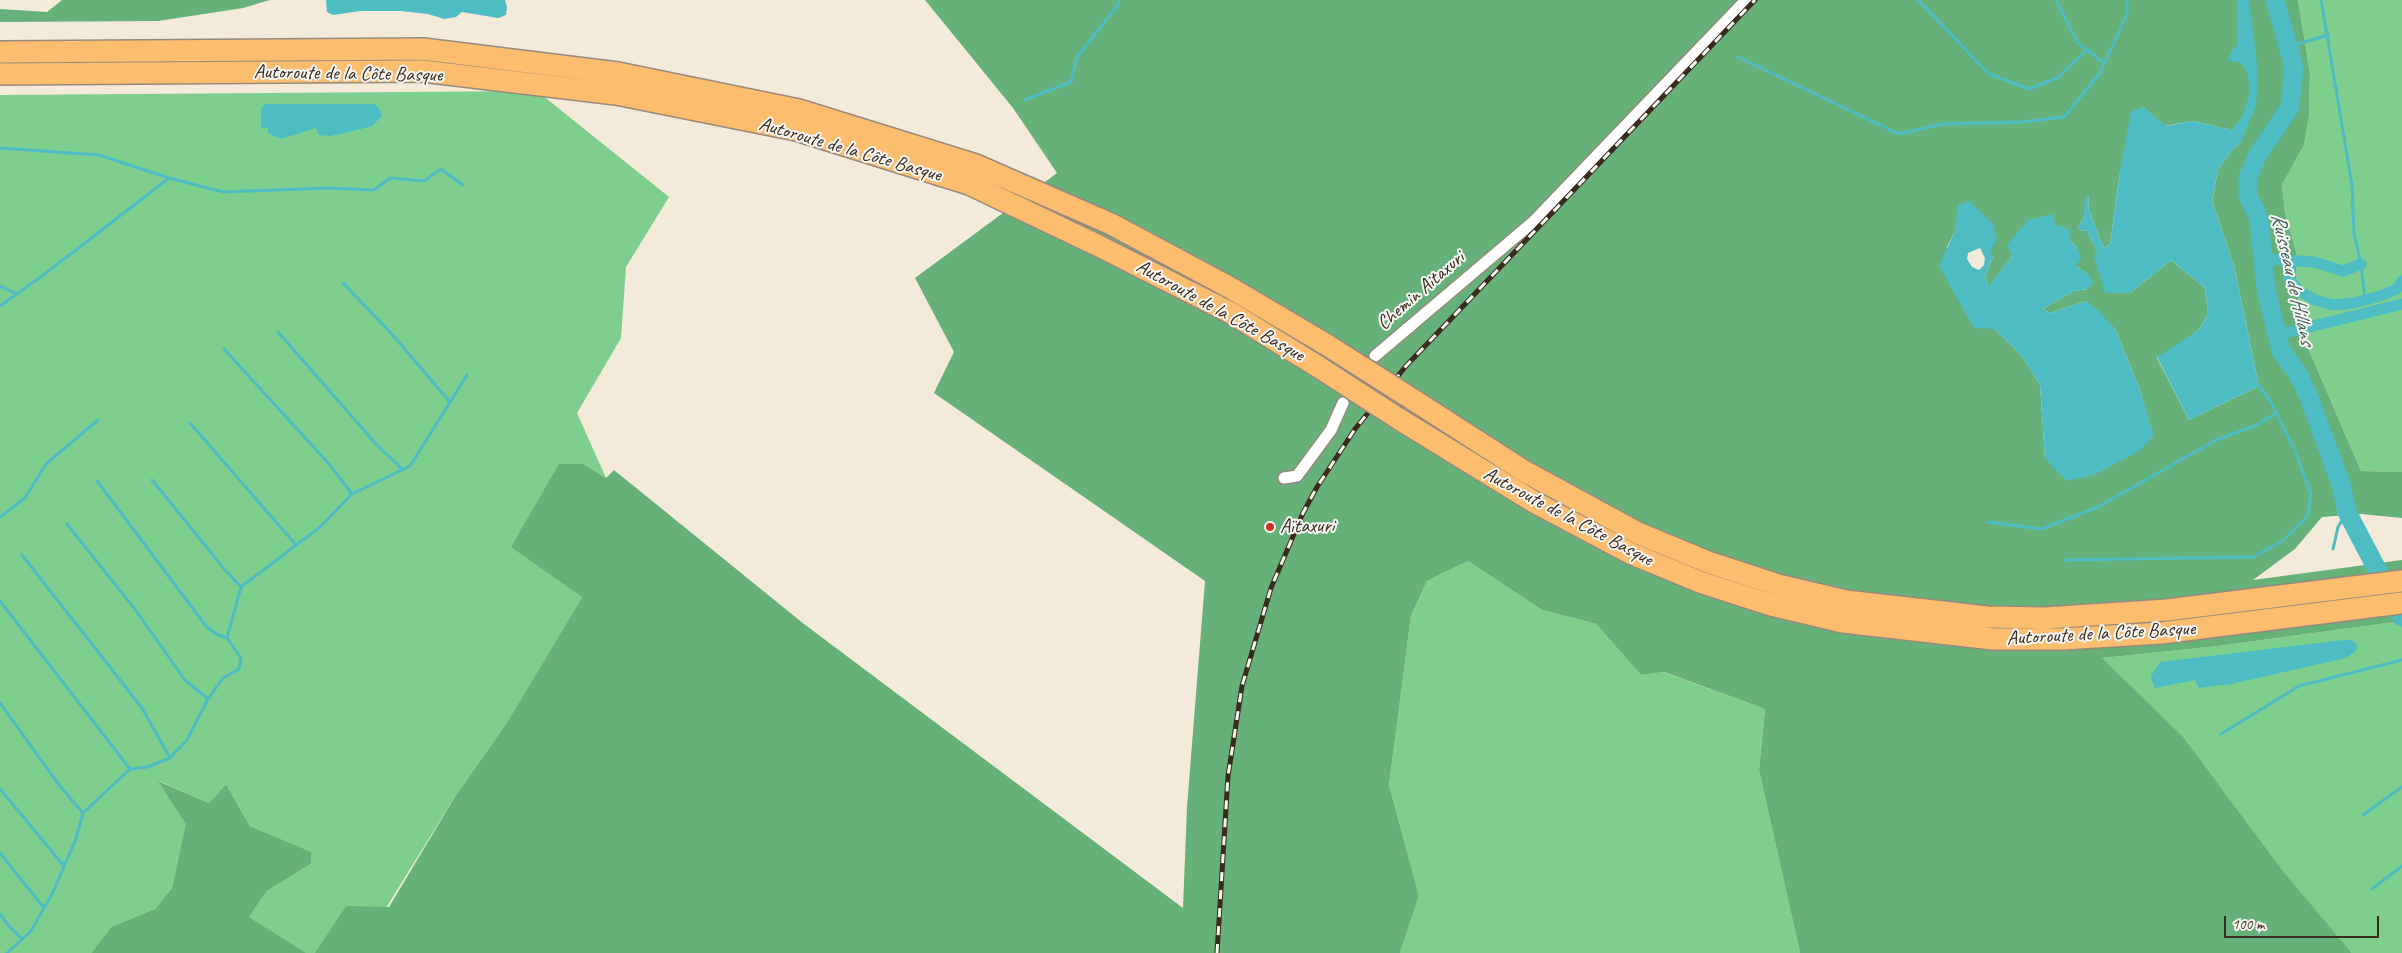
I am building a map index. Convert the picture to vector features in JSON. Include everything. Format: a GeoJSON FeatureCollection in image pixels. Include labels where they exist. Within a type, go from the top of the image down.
{"type":"FeatureCollection","features":[{"type":"Feature","properties":{"kind":"highway","name":"Autoroute de la Côte Basque"},"geometry":{"type":"LineString","coordinates":[[0,52],[423,50],[618,73],[799,110],[976,165],[1111,224],[1229,287],[1412,399],[1524,471],[1638,533],[1717,565],[1778,585],[1846,602],[1987,617],[2045,618],[2168,610],[2401,581]]}},
{"type":"Feature","properties":{"kind":"highway","name":"Autoroute de la Côte Basque"},"geometry":{"type":"LineString","coordinates":[[0,74],[422,71],[616,94],[796,130],[969,184],[1099,246],[1231,313],[1534,502],[1630,553],[1700,582],[1771,605],[1843,622],[1993,639],[2063,639],[2161,633],[2393,604]]}},
{"type":"Feature","properties":{"kind":"street","name":"Chemin Aitaxuri"},"geometry":{"type":"LineString","coordinates":[[1375,356],[1533,222],[1746,0]]}},
{"type":"Feature","properties":{"kind":"street"},"geometry":{"type":"LineString","coordinates":[[1284,478],[1297,476],[1331,430],[1344,403]]}},
{"type":"Feature","properties":{"kind":"green space"},"geometry":{"type":"Polygon","coordinates":[[[62,0],[270,0],[243,8],[158,21],[0,22],[0,9],[47,12],[62,0]]]}},
{"type":"Feature","properties":{"kind":"green space"},"geometry":{"type":"Polygon","coordinates":[[[925,0],[2298,0],[2310,73],[2309,117],[2304,145],[2282,185],[2285,212],[2296,252],[2300,314],[2308,348],[2361,471],[2402,472],[2402,518],[2361,514],[2322,517],[2295,549],[2253,580],[2402,560],[2402,621],[2218,646],[2102,658],[2183,737],[2282,870],[2352,953],[1800,953],[1759,770],[1765,709],[1664,672],[1641,675],[1596,624],[1542,610],[1468,561],[1427,581],[1411,616],[1389,785],[1419,896],[1400,953],[315,953],[346,906],[389,907],[456,795],[506,724],[582,597],[511,547],[559,464],[584,464],[606,478],[614,470],[804,624],[1183,908],[1187,807],[1205,581],[934,393],[954,352],[915,278],[1057,173],[1013,108],[925,0]],[[2143,107],[2120,173],[2110,244],[2104,248],[2089,209],[2088,194],[2084,217],[2078,227],[2079,230],[2087,231],[2097,251],[2130,293],[2171,260],[2205,288],[2208,314],[2199,330],[2157,358],[2189,420],[2259,386],[2234,266],[2212,201],[2218,170],[2231,151],[2241,142],[2236,131],[2192,121],[2165,126],[2143,107]],[[1955,231],[1947,247],[1995,329],[2022,356],[2040,385],[2045,458],[2153,435],[2139,387],[2115,329],[2086,301],[2050,313],[2043,309],[2074,291],[2087,289],[2088,274],[2076,266],[2077,247],[2069,240],[2012,256],[1989,287],[1985,277],[1993,257],[1955,231]]]}},
{"type":"Feature","properties":{"kind":"green space"},"geometry":{"type":"Polygon","coordinates":[[[2298,0],[2402,0],[2402,472],[2361,471],[2308,348],[2300,314],[2296,252],[2285,212],[2282,185],[2304,145],[2309,117],[2310,73],[2298,0]]]}},
{"type":"Feature","properties":{"kind":"green space"},"geometry":{"type":"Polygon","coordinates":[[[537,91],[669,197],[626,267],[621,338],[577,413],[606,478],[584,464],[582,597],[506,724],[456,795],[358,953],[304,953],[249,917],[267,891],[311,864],[310,852],[250,826],[226,784],[209,803],[159,781],[187,824],[172,888],[155,909],[111,927],[91,953],[0,953],[0,95],[537,91]]]}},
{"type":"Feature","properties":{"kind":"green space"},"geometry":{"type":"Polygon","coordinates":[[[1468,561],[1542,610],[1596,624],[1641,675],[1663,672],[1765,709],[1759,770],[1800,953],[1400,953],[1419,896],[1389,785],[1411,616],[1427,581],[1468,561]]]}},
{"type":"Feature","properties":{"kind":"green space"},"geometry":{"type":"Polygon","coordinates":[[[2402,621],[2402,953],[2352,953],[2101,658],[2218,646],[2402,621]]]}},
{"type":"Feature","properties":{"kind":"green space"},"geometry":{"type":"Polygon","coordinates":[[[158,781],[209,803],[226,784],[250,826],[311,852],[311,864],[267,891],[249,917],[306,953],[91,953],[111,927],[155,909],[172,888],[186,824],[158,781]]]}},
{"type":"Feature","properties":{"kind":"water"},"geometry":{"type":"Polygon","coordinates":[[[326,0],[505,0],[507,7],[506,15],[498,18],[462,12],[456,17],[444,19],[428,14],[401,11],[360,11],[333,15],[327,12],[326,0]]]}},
{"type":"Feature","properties":{"kind":"water"},"geometry":{"type":"Polygon","coordinates":[[[2237,0],[2249,0],[2258,71],[2256,106],[2241,142],[2231,151],[2218,170],[2212,201],[2234,266],[2259,386],[2189,420],[2157,357],[2199,330],[2208,314],[2205,288],[2171,260],[2130,293],[2105,293],[2094,256],[2097,251],[2087,231],[2079,230],[2078,227],[2084,217],[2085,195],[2088,194],[2089,209],[2104,248],[2110,244],[2131,111],[2143,107],[2166,126],[2192,121],[2232,130],[2242,117],[2250,92],[2247,72],[2240,62],[2228,61],[2231,52],[2237,45],[2237,0]]]}},
{"type":"Feature","properties":{"kind":"water"},"geometry":{"type":"Polygon","coordinates":[[[265,104],[374,104],[379,108],[382,116],[372,126],[345,133],[330,136],[319,135],[316,128],[281,139],[268,133],[268,128],[261,128],[261,109],[265,104]]]}},
{"type":"Feature","properties":{"kind":"water"},"geometry":{"type":"Polygon","coordinates":[[[1969,201],[1993,224],[1997,240],[1990,251],[1993,257],[1985,277],[1989,286],[2012,256],[2007,245],[2028,220],[2052,214],[2056,225],[2071,230],[2069,240],[2077,247],[2081,258],[2076,266],[2088,274],[2094,283],[2087,289],[2074,291],[2043,309],[2050,313],[2086,301],[2099,311],[2115,329],[2139,387],[2154,435],[2141,450],[2094,475],[2066,481],[2045,458],[2040,385],[2022,356],[1995,329],[1974,328],[1939,266],[1955,231],[1958,205],[1969,201]],[[1980,248],[1968,253],[1967,259],[1972,267],[1979,270],[1984,265],[1985,258],[1980,248]]]}},
{"type":"Feature","properties":{"kind":"water"},"geometry":{"type":"Polygon","coordinates":[[[2352,640],[2357,645],[2356,651],[2346,658],[2231,684],[2199,688],[2195,680],[2155,688],[2151,676],[2160,662],[2352,640]]]}},
{"type":"Feature","properties":{"kind":"waterway"},"geometry":{"type":"LineString","coordinates":[[1024,100],[1071,82],[1077,57],[1118,5],[1119,0]]}},
{"type":"Feature","properties":{"kind":"waterway"},"geometry":{"type":"LineString","coordinates":[[1918,0],[1989,74],[2029,89],[2057,78],[2087,50]]}},
{"type":"Feature","properties":{"kind":"waterway"},"geometry":{"type":"LineString","coordinates":[[2056,0],[2078,43],[2104,63]]}},
{"type":"Feature","properties":{"kind":"waterway"},"geometry":{"type":"LineString","coordinates":[[1738,57],[1899,134],[1942,124],[2021,122],[2064,117],[2100,73],[2127,14],[2127,0]]}},
{"type":"Feature","properties":{"kind":"waterway","name":"Ruisseau de Hillans"},"geometry":{"type":"LineString","coordinates":[[2275,0],[2294,67],[2290,107],[2257,156],[2248,178],[2248,196],[2258,216],[2266,289],[2281,351],[2297,372],[2309,397],[2341,484],[2347,512],[2402,617]]}},
{"type":"Feature","properties":{"kind":"waterway"},"geometry":{"type":"LineString","coordinates":[[2321,0],[2352,185],[2354,233],[2361,264],[2365,299]]}},
{"type":"Feature","properties":{"kind":"waterway"},"geometry":{"type":"LineString","coordinates":[[2288,47],[2328,35]]}},
{"type":"Feature","properties":{"kind":"waterway"},"geometry":{"type":"LineString","coordinates":[[0,148],[99,155],[169,178],[223,192],[327,188],[374,190],[390,178],[424,181],[441,169],[463,185]]}},
{"type":"Feature","properties":{"kind":"waterway"},"geometry":{"type":"LineString","coordinates":[[0,306],[169,178]]}},
{"type":"Feature","properties":{"kind":"waterway"},"geometry":{"type":"LineString","coordinates":[[2263,259],[2314,262],[2343,271],[2361,264]]}},
{"type":"Feature","properties":{"kind":"waterway"},"geometry":{"type":"LineString","coordinates":[[2290,260],[2289,278],[2299,291],[2315,300],[2333,305],[2354,303],[2380,296],[2397,289],[2402,281]]}},
{"type":"Feature","properties":{"kind":"waterway"},"geometry":{"type":"LineString","coordinates":[[343,283],[390,332],[450,402]]}},
{"type":"Feature","properties":{"kind":"waterway"},"geometry":{"type":"LineString","coordinates":[[0,286],[17,294]]}},
{"type":"Feature","properties":{"kind":"waterway"},"geometry":{"type":"LineString","coordinates":[[2277,335],[2402,304]]}},
{"type":"Feature","properties":{"kind":"waterway"},"geometry":{"type":"LineString","coordinates":[[278,332],[376,444],[403,470]]}},
{"type":"Feature","properties":{"kind":"waterway"},"geometry":{"type":"LineString","coordinates":[[224,349],[330,465],[352,494]]}},
{"type":"Feature","properties":{"kind":"waterway"},"geometry":{"type":"LineString","coordinates":[[7,953],[31,931],[52,894],[76,839],[83,813],[130,769],[147,767],[170,758],[187,740],[208,699],[223,678],[239,669],[241,658],[227,638],[241,587],[320,527],[352,494],[410,466],[467,375]]}},
{"type":"Feature","properties":{"kind":"waterway"},"geometry":{"type":"LineString","coordinates":[[2066,560],[2253,557],[2281,542],[2307,517],[2311,494],[2295,451],[2271,402],[2259,386]]}},
{"type":"Feature","properties":{"kind":"waterway"},"geometry":{"type":"LineString","coordinates":[[1988,522],[2041,529],[2098,507],[2216,440],[2257,425],[2276,413]]}},
{"type":"Feature","properties":{"kind":"waterway"},"geometry":{"type":"LineString","coordinates":[[0,517],[25,498],[46,464],[98,420]]}},
{"type":"Feature","properties":{"kind":"waterway"},"geometry":{"type":"LineString","coordinates":[[190,423],[296,545]]}},
{"type":"Feature","properties":{"kind":"waterway"},"geometry":{"type":"LineString","coordinates":[[152,480],[241,587]]}},
{"type":"Feature","properties":{"kind":"waterway"},"geometry":{"type":"LineString","coordinates":[[97,481],[206,626],[216,634],[227,638]]}},
{"type":"Feature","properties":{"kind":"waterway"},"geometry":{"type":"LineString","coordinates":[[2333,549],[2338,527],[2347,512]]}},
{"type":"Feature","properties":{"kind":"waterway"},"geometry":{"type":"LineString","coordinates":[[67,524],[134,608],[185,680],[208,699]]}},
{"type":"Feature","properties":{"kind":"waterway"},"geometry":{"type":"LineString","coordinates":[[22,555],[142,708],[170,758]]}},
{"type":"Feature","properties":{"kind":"waterway"},"geometry":{"type":"LineString","coordinates":[[0,601],[130,769]]}},
{"type":"Feature","properties":{"kind":"waterway"},"geometry":{"type":"LineString","coordinates":[[2221,734],[2299,686],[2402,660]]}},
{"type":"Feature","properties":{"kind":"waterway"},"geometry":{"type":"LineString","coordinates":[[0,703],[59,785],[83,813]]}},
{"type":"Feature","properties":{"kind":"waterway"},"geometry":{"type":"LineString","coordinates":[[2363,815],[2402,787]]}},
{"type":"Feature","properties":{"kind":"waterway"},"geometry":{"type":"LineString","coordinates":[[0,789],[64,866]]}},
{"type":"Feature","properties":{"kind":"waterway"},"geometry":{"type":"LineString","coordinates":[[0,853],[44,908]]}},
{"type":"Feature","properties":{"kind":"waterway"},"geometry":{"type":"LineString","coordinates":[[2372,889],[2402,866]]}},
{"type":"Feature","properties":{"kind":"waterway"},"geometry":{"type":"LineString","coordinates":[[0,914],[21,938]]}},
{"type":"Feature","properties":{"kind":"railway"},"geometry":{"type":"LineString","coordinates":[[1217,953],[1228,776],[1242,686],[1271,588],[1303,513],[1317,487],[1355,429],[1406,366],[1755,0]]}},
{"type":"Feature","properties":{"kind":"place","name":"Aïtaxuri"},"geometry":{"type":"Point","coordinates":[1270,527]}}]}
